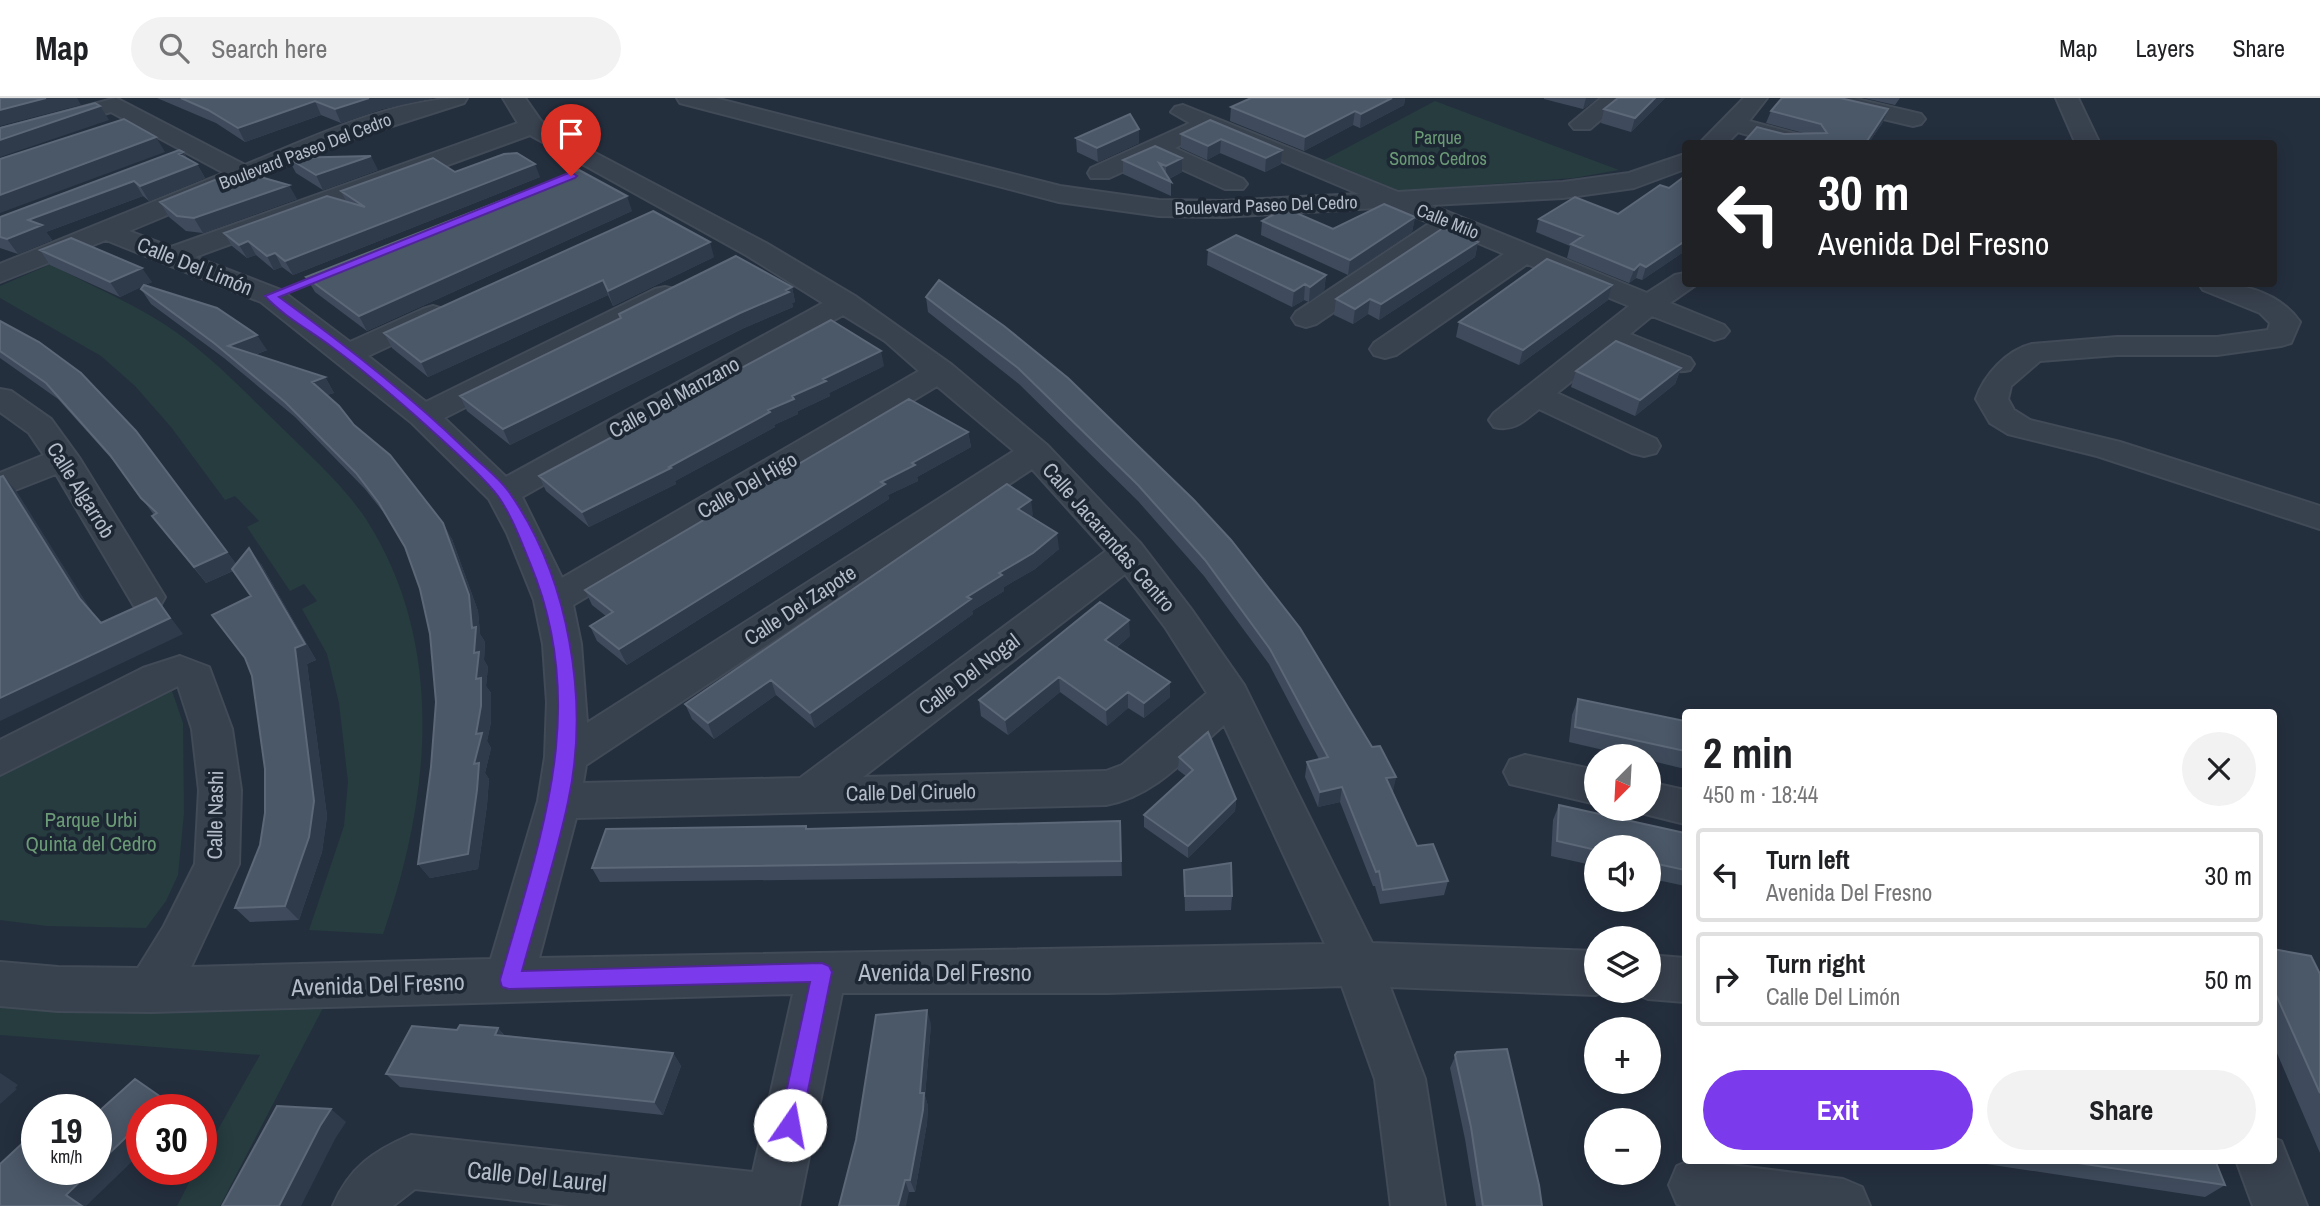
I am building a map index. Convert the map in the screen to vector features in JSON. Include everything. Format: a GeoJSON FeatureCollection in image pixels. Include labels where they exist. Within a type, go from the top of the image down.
{"type":"FeatureCollection","features":[{"type":"Feature","properties":{"kind":"street","name":"Boulevard Paseo Del Cedro"},"geometry":{"type":"LineString","coordinates":[[0,274],[334,137],[456,98]]}},
{"type":"Feature","properties":{"kind":"street","name":"Calle Jacarandas Centro"},"geometry":{"type":"LineString","coordinates":[[514,98],[532,126],[584,171],[675,204],[744,255],[845,302],[941,371],[1035,452],[1128,554],[1178,618],[1230,696],[1358,964],[1400,1079],[1418,1206]]}},
{"type":"Feature","properties":{"kind":"street","name":"Boulevard Paseo Del Cedro"},"geometry":{"type":"LineString","coordinates":[[688,98],[1007,181],[1106,202],[1159,208],[1222,209],[1589,187],[1634,180],[1682,165]]}},
{"type":"Feature","properties":{"kind":"street"},"geometry":{"type":"LineString","coordinates":[[1582,124],[1615,98]]}},
{"type":"Feature","properties":{"kind":"street"},"geometry":{"type":"LineString","coordinates":[[1716,140],[1734,124],[1756,98]]}},
{"type":"Feature","properties":{"kind":"street"},"geometry":{"type":"LineString","coordinates":[[1824,98],[1913,119]]}},
{"type":"Feature","properties":{"kind":"street"},"geometry":{"type":"LineString","coordinates":[[2067,98],[2086,140]]}},
{"type":"Feature","properties":{"kind":"street"},"geometry":{"type":"LineString","coordinates":[[0,136],[110,104],[144,118],[244,174]]}},
{"type":"Feature","properties":{"kind":"street","name":"Calle Milo"},"geometry":{"type":"LineString","coordinates":[[1183,112],[1714,331]]}},
{"type":"Feature","properties":{"kind":"street"},"geometry":{"type":"LineString","coordinates":[[118,128],[144,118]]}},
{"type":"Feature","properties":{"kind":"street"},"geometry":{"type":"LineString","coordinates":[[1100,173],[1209,123]]}},
{"type":"Feature","properties":{"kind":"street"},"geometry":{"type":"LineString","coordinates":[[1734,124],[1793,140]]}},
{"type":"Feature","properties":{"kind":"street"},"geometry":{"type":"LineString","coordinates":[[174,255],[532,126]]}},
{"type":"Feature","properties":{"kind":"street"},"geometry":{"type":"LineString","coordinates":[[1156,148],[1234,184]]}},
{"type":"Feature","properties":{"kind":"street"},"geometry":{"type":"LineString","coordinates":[[173,159],[197,150]]}},
{"type":"Feature","properties":{"kind":"street"},"geometry":{"type":"LineString","coordinates":[[637,221],[675,204]]}},
{"type":"Feature","properties":{"kind":"street"},"geometry":{"type":"LineString","coordinates":[[1306,318],[1450,222]]}},
{"type":"Feature","properties":{"kind":"street","name":"Calle Del Limón"},"geometry":{"type":"LineString","coordinates":[[106,231],[283,291],[349,354],[424,416],[503,493],[525,533],[553,600],[562,644],[566,757],[559,801],[509,980]]}},
{"type":"Feature","properties":{"kind":"street"},"geometry":{"type":"LineString","coordinates":[[1385,349],[1524,253]]}},
{"type":"Feature","properties":{"kind":"street"},"geometry":{"type":"LineString","coordinates":[[1325,278],[1350,289]]}},
{"type":"Feature","properties":{"kind":"street"},"geometry":{"type":"LineString","coordinates":[[424,416],[694,280]]}},
{"type":"Feature","properties":{"kind":"street"},"geometry":{"type":"LineString","coordinates":[[1506,420],[1649,304],[1682,283]]}},
{"type":"Feature","properties":{"kind":"street"},"geometry":{"type":"LineString","coordinates":[[2220,287],[2270,307],[2285,322],[2281,337],[2217,346],[2117,346],[2032,353],[1997,382],[1992,399],[1994,408],[2019,427],[2108,449],[2320,518]]}},
{"type":"Feature","properties":{"kind":"street"},"geometry":{"type":"LineString","coordinates":[[349,354],[462,302]]}},
{"type":"Feature","properties":{"kind":"street","name":"Calle Del Manzano"},"geometry":{"type":"LineString","coordinates":[[503,493],[845,302]]}},
{"type":"Feature","properties":{"kind":"street"},"geometry":{"type":"LineString","coordinates":[[1611,336],[1679,364]]}},
{"type":"Feature","properties":{"kind":"street","name":"Calle Del Higo"},"geometry":{"type":"LineString","coordinates":[[553,600],[941,371]]}},
{"type":"Feature","properties":{"kind":"street"},"geometry":{"type":"LineString","coordinates":[[1535,395],[1644,446]]}},
{"type":"Feature","properties":{"kind":"street","name":"Calle Algarrob"},"geometry":{"type":"LineString","coordinates":[[0,398],[40,426],[64,459],[147,597]]}},
{"type":"Feature","properties":{"kind":"street","name":"Calle Del Zapote"},"geometry":{"type":"LineString","coordinates":[[566,757],[1035,452]]}},
{"type":"Feature","properties":{"kind":"street"},"geometry":{"type":"LineString","coordinates":[[0,485],[64,459]]}},
{"type":"Feature","properties":{"kind":"street","name":"Calle Del Nogal"},"geometry":{"type":"LineString","coordinates":[[810,794],[1128,554]]}},
{"type":"Feature","properties":{"kind":"street","name":"Calle Nashi"},"geometry":{"type":"LineString","coordinates":[[0,760],[157,678],[180,670],[195,677],[212,729],[220,790],[217,864],[181,942],[151,990]]}},
{"type":"Feature","properties":{"kind":"street","name":"Calle Del Ciruelo"},"geometry":{"type":"LineString","coordinates":[[559,801],[1106,788],[1123,785],[1137,777],[1230,696]]}},
{"type":"Feature","properties":{"kind":"street"},"geometry":{"type":"LineString","coordinates":[[1525,772],[1584,784]]}},
{"type":"Feature","properties":{"kind":"street"},"geometry":{"type":"LineString","coordinates":[[1661,802],[1682,806]]}},
{"type":"Feature","properties":{"kind":"street","name":"Avenida Del Fresno"},"geometry":{"type":"LineString","coordinates":[[0,984],[58,989],[151,990],[822,972],[1108,971],[1358,964],[1584,973]]}},
{"type":"Feature","properties":{"kind":"street"},"geometry":{"type":"LineString","coordinates":[[773,1203],[822,972]]}},
{"type":"Feature","properties":{"kind":"street"},"geometry":{"type":"LineString","coordinates":[[1661,978],[1682,981]]}},
{"type":"Feature","properties":{"kind":"street","name":"Calle Del Laurel"},"geometry":{"type":"LineString","coordinates":[[360,1206],[377,1184],[394,1170],[411,1162],[773,1203]]}},
{"type":"Feature","properties":{"kind":"street"},"geometry":{"type":"LineString","coordinates":[[2264,1164],[2280,1206]]}},
{"type":"Feature","properties":{"kind":"street"},"geometry":{"type":"LineString","coordinates":[[1696,1185],[1843,1206]]}},
{"type":"Feature","properties":{"kind":"green space","name":"Parque Somos Cedros"},"geometry":{"type":"Polygon","coordinates":[[[1435,101],[1619,170],[1574,178],[1400,191],[1324,160],[1435,101]]]}},
{"type":"Feature","properties":{"kind":"green space"},"geometry":{"type":"Polygon","coordinates":[[[51,264],[151,316],[208,358],[346,493],[366,519],[392,567],[409,618],[419,670],[422,723],[420,777],[412,830],[383,934],[309,930],[344,826],[348,782],[339,703],[327,654],[302,609],[317,601],[304,584],[290,591],[247,527],[259,521],[235,496],[225,500],[171,427],[135,386],[101,356],[0,298],[0,286],[51,264]]]}},
{"type":"Feature","properties":{"kind":"green space","name":"Parque Urbi Quinta del Cedro"},"geometry":{"type":"Polygon","coordinates":[[[171,688],[183,723],[184,813],[178,875],[166,901],[146,928],[47,926],[0,920],[0,775],[171,688]]]}},
{"type":"Feature","properties":{"kind":"green space"},"geometry":{"type":"Polygon","coordinates":[[[0,1006],[47,1009],[324,1006],[220,1206],[177,1206],[188,1185],[217,1185],[217,1131],[260,1055],[0,1035],[0,1006]]]}},
{"type":"Feature","properties":{"kind":"building"},"geometry":{"type":"Polygon","coordinates":[[[0,98],[46,98],[0,110],[0,98]]]}},
{"type":"Feature","properties":{"kind":"building"},"geometry":{"type":"Polygon","coordinates":[[[181,98],[369,98],[335,109],[315,101],[238,128],[181,98]]]}},
{"type":"Feature","properties":{"kind":"building"},"geometry":{"type":"Polygon","coordinates":[[[1251,98],[1392,98],[1361,114],[1355,111],[1305,137],[1231,107],[1251,98]]]}},
{"type":"Feature","properties":{"kind":"building"},"geometry":{"type":"Polygon","coordinates":[[[1618,98],[1655,98],[1635,118],[1604,109],[1618,98]]]}},
{"type":"Feature","properties":{"kind":"building"},"geometry":{"type":"Polygon","coordinates":[[[1782,98],[1840,98],[1888,109],[1868,140],[1746,140],[1757,127],[1784,134],[1827,133],[1821,124],[1771,111],[1782,98]]]}},
{"type":"Feature","properties":{"kind":"building"},"geometry":{"type":"Polygon","coordinates":[[[95,103],[100,106],[0,140],[0,128],[95,103]]]}},
{"type":"Feature","properties":{"kind":"building"},"geometry":{"type":"Polygon","coordinates":[[[1130,114],[1139,129],[1097,148],[1076,138],[1130,114]]]}},
{"type":"Feature","properties":{"kind":"building"},"geometry":{"type":"Polygon","coordinates":[[[124,119],[156,137],[0,195],[0,159],[124,119]]]}},
{"type":"Feature","properties":{"kind":"building"},"geometry":{"type":"Polygon","coordinates":[[[1210,120],[1282,150],[1266,158],[1221,139],[1208,146],[1181,134],[1210,120]]]}},
{"type":"Feature","properties":{"kind":"building"},"geometry":{"type":"Polygon","coordinates":[[[1155,146],[1182,158],[1166,166],[1159,163],[1171,182],[1123,160],[1155,146]]]}},
{"type":"Feature","properties":{"kind":"building"},"geometry":{"type":"Polygon","coordinates":[[[179,150],[183,152],[179,154],[197,164],[140,186],[134,181],[28,220],[42,225],[7,239],[0,237],[0,217],[179,150]]]}},
{"type":"Feature","properties":{"kind":"building"},"geometry":{"type":"Polygon","coordinates":[[[517,153],[535,164],[285,261],[275,253],[267,256],[248,241],[239,245],[224,233],[327,196],[365,207],[341,191],[433,158],[455,172],[504,154],[517,153]]]}},
{"type":"Feature","properties":{"kind":"building"},"geometry":{"type":"Polygon","coordinates":[[[371,156],[316,175],[288,158],[371,156]]]}},
{"type":"Feature","properties":{"kind":"building"},"geometry":{"type":"Polygon","coordinates":[[[579,170],[627,196],[359,316],[306,277],[579,170]]]}},
{"type":"Feature","properties":{"kind":"building"},"geometry":{"type":"Polygon","coordinates":[[[257,176],[289,185],[194,218],[177,216],[160,202],[222,177],[235,184],[257,176]]]}},
{"type":"Feature","properties":{"kind":"building"},"geometry":{"type":"Polygon","coordinates":[[[1682,178],[1682,243],[1646,267],[1640,264],[1634,270],[1571,244],[1583,236],[1539,219],[1575,197],[1618,214],[1660,185],[1669,188],[1682,178]]]}},
{"type":"Feature","properties":{"kind":"building"},"geometry":{"type":"Polygon","coordinates":[[[1384,204],[1415,217],[1350,260],[1262,221],[1285,208],[1333,229],[1384,204]]]}},
{"type":"Feature","properties":{"kind":"building"},"geometry":{"type":"Polygon","coordinates":[[[653,211],[710,242],[608,291],[603,280],[421,362],[384,333],[653,211]]]}},
{"type":"Feature","properties":{"kind":"building"},"geometry":{"type":"Polygon","coordinates":[[[1443,228],[1478,242],[1381,304],[1370,299],[1355,309],[1336,299],[1443,228]]]}},
{"type":"Feature","properties":{"kind":"building"},"geometry":{"type":"Polygon","coordinates":[[[1236,235],[1326,275],[1310,287],[1305,284],[1294,291],[1208,250],[1236,235]]]}},
{"type":"Feature","properties":{"kind":"building"},"geometry":{"type":"Polygon","coordinates":[[[71,238],[142,268],[110,282],[40,250],[71,238]]]}},
{"type":"Feature","properties":{"kind":"building"},"geometry":{"type":"Polygon","coordinates":[[[736,256],[792,287],[786,290],[789,292],[740,313],[503,429],[460,396],[621,318],[619,314],[736,256]]]}},
{"type":"Feature","properties":{"kind":"building"},"geometry":{"type":"Polygon","coordinates":[[[1547,259],[1612,285],[1523,350],[1459,322],[1547,259]]]}},
{"type":"Feature","properties":{"kind":"building"},"geometry":{"type":"Polygon","coordinates":[[[939,280],[1004,326],[1068,378],[1194,500],[1231,540],[1300,628],[1372,747],[1380,746],[1396,777],[1386,778],[1417,846],[1433,844],[1448,881],[1383,890],[1379,871],[1376,872],[1342,787],[1320,792],[1307,762],[1328,757],[1270,649],[1205,560],[1138,485],[1018,368],[926,297],[939,280]]]}},
{"type":"Feature","properties":{"kind":"building"},"geometry":{"type":"Polygon","coordinates":[[[144,285],[217,308],[257,335],[228,346],[325,377],[312,382],[339,406],[354,425],[390,455],[443,523],[469,595],[472,628],[476,627],[474,653],[479,652],[476,679],[481,678],[481,706],[476,734],[482,733],[474,764],[479,763],[468,854],[418,864],[431,767],[436,702],[430,634],[420,589],[405,547],[379,503],[356,473],[285,402],[214,343],[141,289],[144,285]]]}},
{"type":"Feature","properties":{"kind":"building"},"geometry":{"type":"Polygon","coordinates":[[[831,320],[881,351],[792,396],[794,399],[768,410],[770,412],[669,467],[671,468],[582,512],[539,476],[831,320]]]}},
{"type":"Feature","properties":{"kind":"building"},"geometry":{"type":"Polygon","coordinates":[[[0,321],[39,342],[81,373],[136,431],[227,552],[194,567],[152,516],[157,513],[141,498],[110,455],[46,383],[0,351],[0,321]]]}},
{"type":"Feature","properties":{"kind":"building"},"geometry":{"type":"Polygon","coordinates":[[[1616,341],[1681,368],[1640,400],[1576,371],[1616,341]]]}},
{"type":"Feature","properties":{"kind":"building"},"geometry":{"type":"Polygon","coordinates":[[[909,399],[968,432],[912,463],[915,465],[881,482],[885,484],[619,649],[590,626],[613,612],[585,590],[909,399]]]}},
{"type":"Feature","properties":{"kind":"building"},"geometry":{"type":"Polygon","coordinates":[[[3,476],[80,599],[101,623],[156,598],[170,618],[0,698],[0,477],[3,476]]]}},
{"type":"Feature","properties":{"kind":"building"},"geometry":{"type":"Polygon","coordinates":[[[1007,484],[1031,500],[1018,509],[1057,533],[1033,553],[999,573],[1002,575],[967,597],[971,599],[810,713],[771,680],[708,723],[685,704],[1007,484]]]}},
{"type":"Feature","properties":{"kind":"building"},"geometry":{"type":"Polygon","coordinates":[[[249,548],[305,644],[295,648],[314,801],[309,837],[285,906],[235,908],[260,845],[265,813],[265,769],[252,676],[245,658],[212,615],[251,596],[232,569],[249,548]]]}},
{"type":"Feature","properties":{"kind":"building"},"geometry":{"type":"Polygon","coordinates":[[[1100,602],[1129,620],[1105,640],[1170,682],[1144,703],[1128,692],[1106,710],[1059,677],[1005,720],[979,700],[1100,602]]]}},
{"type":"Feature","properties":{"kind":"building"},"geometry":{"type":"Polygon","coordinates":[[[1578,699],[1682,720],[1682,750],[1575,727],[1578,699]]]}},
{"type":"Feature","properties":{"kind":"building"},"geometry":{"type":"Polygon","coordinates":[[[1208,732],[1236,799],[1188,846],[1144,815],[1193,770],[1179,757],[1208,732]]]}},
{"type":"Feature","properties":{"kind":"building"},"geometry":{"type":"Polygon","coordinates":[[[1559,805],[1584,811],[1584,821],[1631,821],[1682,832],[1682,869],[1661,865],[1661,835],[1584,835],[1584,847],[1557,841],[1559,805]]]}},
{"type":"Feature","properties":{"kind":"building"},"geometry":{"type":"Polygon","coordinates":[[[1120,821],[1121,861],[592,868],[606,829],[806,826],[806,829],[1120,821]]]}},
{"type":"Feature","properties":{"kind":"building"},"geometry":{"type":"Polygon","coordinates":[[[1231,863],[1232,896],[1185,896],[1184,870],[1231,863]]]}},
{"type":"Feature","properties":{"kind":"building"},"geometry":{"type":"Polygon","coordinates":[[[2277,950],[2311,956],[2320,974],[2320,1093],[2277,997],[2277,950]]]}},
{"type":"Feature","properties":{"kind":"building"},"geometry":{"type":"Polygon","coordinates":[[[927,1010],[920,1093],[924,1093],[923,1110],[910,1180],[905,1180],[898,1206],[839,1206],[856,1140],[876,1015],[927,1010]]]}},
{"type":"Feature","properties":{"kind":"building"},"geometry":{"type":"Polygon","coordinates":[[[460,1025],[498,1028],[495,1035],[673,1053],[654,1102],[386,1074],[412,1026],[457,1030],[460,1025]]]}},
{"type":"Feature","properties":{"kind":"building"},"geometry":{"type":"Polygon","coordinates":[[[1507,1049],[1542,1206],[1483,1206],[1471,1127],[1455,1055],[1457,1052],[1507,1049]]]}},
{"type":"Feature","properties":{"kind":"building"},"geometry":{"type":"Polygon","coordinates":[[[135,1079],[156,1094],[126,1094],[126,1137],[112,1151],[112,1100],[135,1079]]]}},
{"type":"Feature","properties":{"kind":"building"},"geometry":{"type":"Polygon","coordinates":[[[277,1106],[331,1109],[279,1206],[222,1206],[277,1106]]]}},
{"type":"Feature","properties":{"kind":"building"},"geometry":{"type":"Polygon","coordinates":[[[21,1144],[21,1185],[76,1185],[66,1195],[82,1206],[0,1206],[0,1164],[21,1144]]]}},
{"type":"Feature","properties":{"kind":"building"},"geometry":{"type":"Polygon","coordinates":[[[2085,1164],[2217,1164],[2225,1185],[2085,1164]]]}},
{"type":"Feature","properties":{"kind":"route"},"geometry":{"type":"LineString","coordinates":[[571,176],[271,296],[349,354],[424,416],[503,493],[525,533],[553,600],[562,644],[567,702],[566,757],[559,801],[509,980],[822,972],[790,1125]]}}]}
